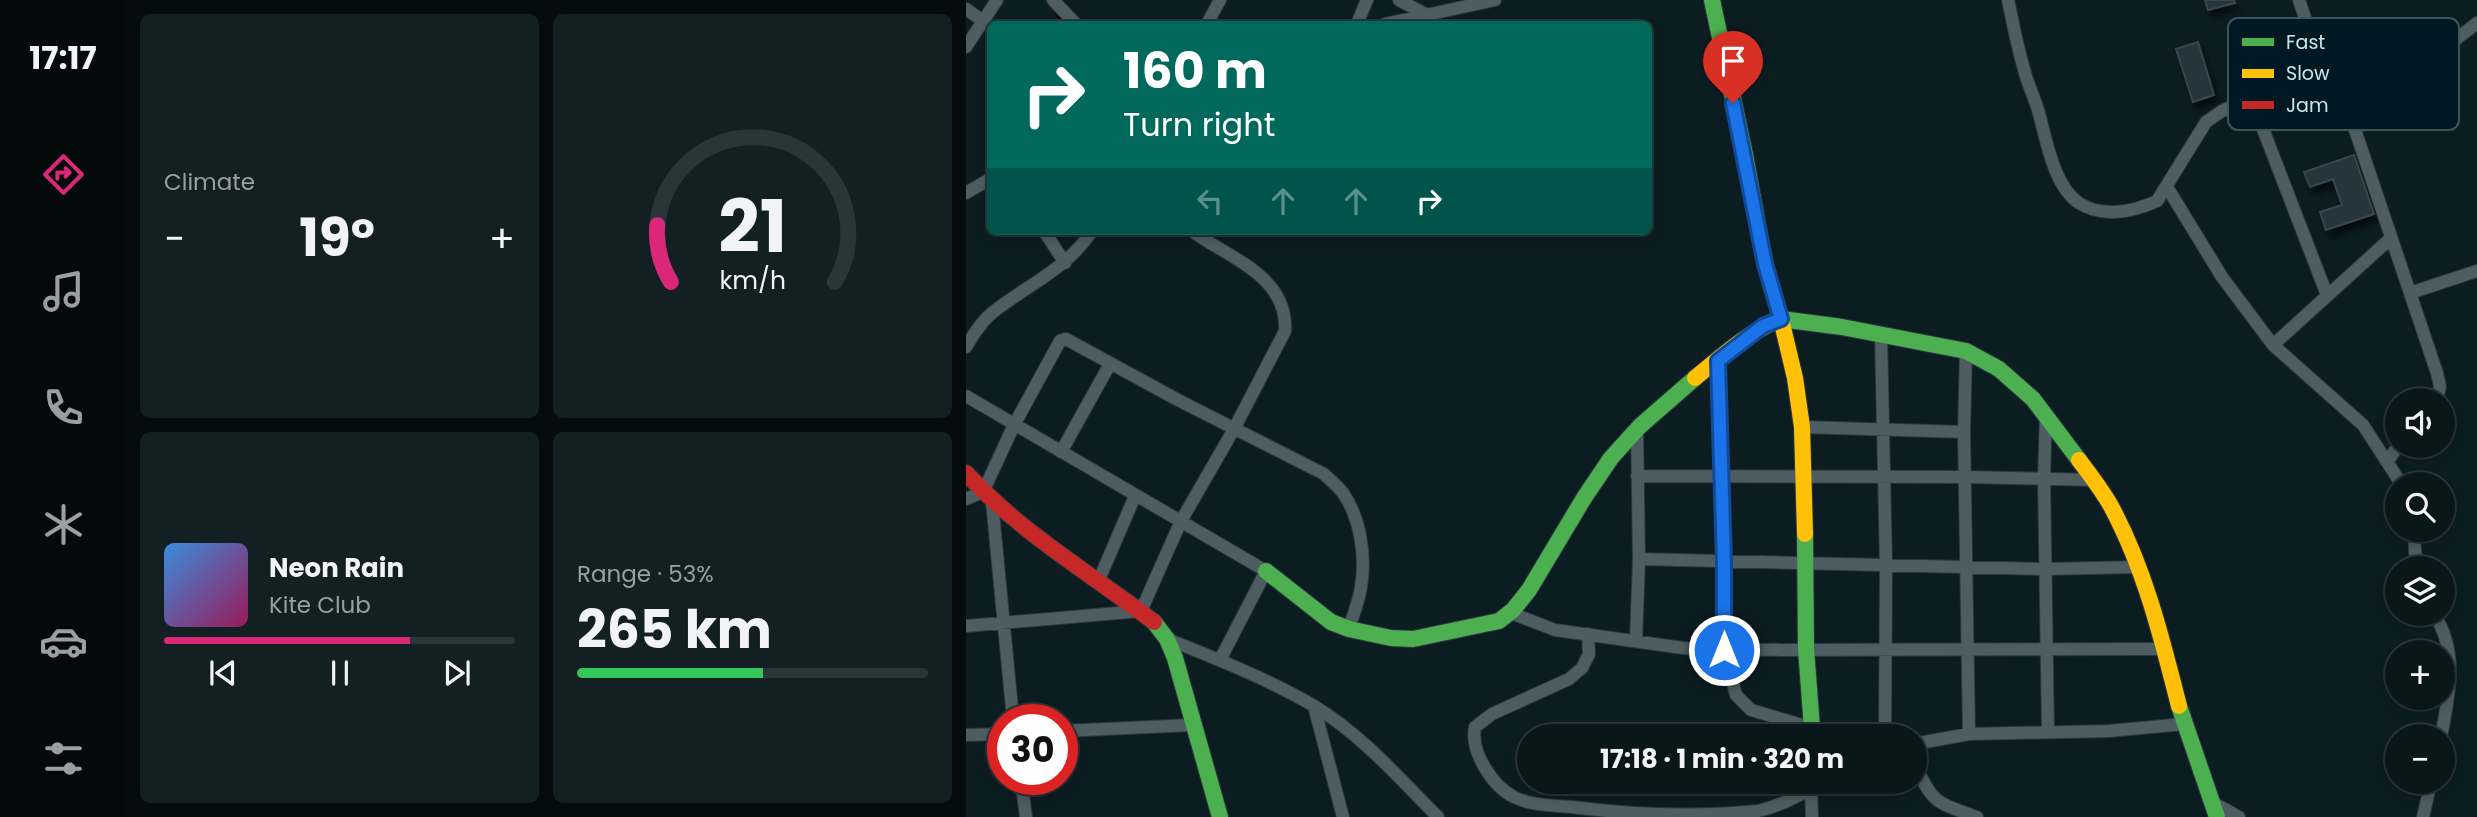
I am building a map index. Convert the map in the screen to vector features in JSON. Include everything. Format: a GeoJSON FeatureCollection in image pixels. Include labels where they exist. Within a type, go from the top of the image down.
{"type":"FeatureCollection","features":[{"type":"Feature","properties":{"kind":"street"},"geometry":{"type":"LineString","coordinates":[[966,47],[998,0]]}},
{"type":"Feature","properties":{"kind":"street"},"geometry":{"type":"LineString","coordinates":[[1053,0],[1073,21]]}},
{"type":"Feature","properties":{"kind":"street"},"geometry":{"type":"LineString","coordinates":[[1209,21],[1220,0]]}},
{"type":"Feature","properties":{"kind":"street"},"geometry":{"type":"LineString","coordinates":[[1358,21],[1367,0]]}},
{"type":"Feature","properties":{"kind":"street"},"geometry":{"type":"LineString","coordinates":[[1399,0],[1427,15]]}},
{"type":"Feature","properties":{"kind":"street"},"geometry":{"type":"LineString","coordinates":[[1399,21],[1495,0]]}},
{"type":"Feature","properties":{"kind":"street"},"geometry":{"type":"LineString","coordinates":[[1712,0],[1765,264],[1795,378],[1802,427],[1807,649],[1812,724]]}},
{"type":"Feature","properties":{"kind":"street"},"geometry":{"type":"LineString","coordinates":[[2008,0],[2024,72],[2032,90],[2050,154],[2061,182],[2076,201],[2089,209],[2126,211],[2157,201],[2206,122],[2228,108]]}},
{"type":"Feature","properties":{"kind":"street"},"geometry":{"type":"LineString","coordinates":[[2299,0],[2304,18]]}},
{"type":"Feature","properties":{"kind":"street"},"geometry":{"type":"LineString","coordinates":[[966,9],[983,21]]}},
{"type":"Feature","properties":{"kind":"street"},"geometry":{"type":"LineString","coordinates":[[2459,36],[2477,23]]}},
{"type":"Feature","properties":{"kind":"street"},"geometry":{"type":"LineString","coordinates":[[2264,130],[2327,295]]}},
{"type":"Feature","properties":{"kind":"street"},"geometry":{"type":"LineString","coordinates":[[2355,130],[2437,373],[2440,388]]}},
{"type":"Feature","properties":{"kind":"street"},"geometry":{"type":"LineString","coordinates":[[966,193],[987,181]]}},
{"type":"Feature","properties":{"kind":"street"},"geometry":{"type":"LineString","coordinates":[[2167,187],[2222,277],[2273,345],[2348,409],[2363,425],[2394,472]]}},
{"type":"Feature","properties":{"kind":"street"},"geometry":{"type":"LineString","coordinates":[[1047,235],[1065,263]]}},
{"type":"Feature","properties":{"kind":"street"},"geometry":{"type":"LineString","coordinates":[[966,347],[991,313],[1065,263],[1089,235]]}},
{"type":"Feature","properties":{"kind":"street"},"geometry":{"type":"LineString","coordinates":[[1141,611],[1181,521],[1234,429],[1284,331],[1285,319],[1277,299],[1255,270],[1197,235]]}},
{"type":"Feature","properties":{"kind":"street"},"geometry":{"type":"LineString","coordinates":[[2273,345],[2391,238]]}},
{"type":"Feature","properties":{"kind":"street"},"geometry":{"type":"LineString","coordinates":[[2410,293],[2477,271]]}},
{"type":"Feature","properties":{"kind":"street"},"geometry":{"type":"LineString","coordinates":[[966,396],[1266,571],[1331,622],[1349,629],[1391,638],[1413,639],[1478,627],[1499,621],[1511,613],[1529,590],[1612,457],[1637,430],[1763,326],[1781,319],[1966,351],[1999,369],[2033,399],[2112,507],[2139,567],[2185,724],[2214,810],[2239,817]]}},
{"type":"Feature","properties":{"kind":"street"},"geometry":{"type":"LineString","coordinates":[[1881,335],[1885,724]]}},
{"type":"Feature","properties":{"kind":"street"},"geometry":{"type":"LineString","coordinates":[[1011,704],[988,497],[1014,425],[1062,339],[1076,343],[1110,364],[1324,474],[1343,493],[1354,516],[1361,541],[1363,567],[1361,589],[1349,629]]}},
{"type":"Feature","properties":{"kind":"street"},"geometry":{"type":"LineString","coordinates":[[1966,351],[1965,566],[1969,734]]}},
{"type":"Feature","properties":{"kind":"street"},"geometry":{"type":"LineString","coordinates":[[1718,361],[1724,650],[1736,695],[1741,703],[1751,710],[1798,724]]}},
{"type":"Feature","properties":{"kind":"street"},"geometry":{"type":"LineString","coordinates":[[1061,452],[1110,364]]}},
{"type":"Feature","properties":{"kind":"street"},"geometry":{"type":"LineString","coordinates":[[2046,416],[2044,478],[2048,731]]}},
{"type":"Feature","properties":{"kind":"street"},"geometry":{"type":"LineString","coordinates":[[1802,427],[1964,432]]}},
{"type":"Feature","properties":{"kind":"street"},"geometry":{"type":"LineString","coordinates":[[1636,641],[1639,559],[1637,430]]}},
{"type":"Feature","properties":{"kind":"street"},"geometry":{"type":"LineString","coordinates":[[966,473],[1023,528],[1157,624],[1175,658],[1220,817]]}},
{"type":"Feature","properties":{"kind":"street"},"geometry":{"type":"LineString","coordinates":[[1637,476],[2094,480]]}},
{"type":"Feature","properties":{"kind":"street"},"geometry":{"type":"LineString","coordinates":[[1098,582],[1135,496]]}},
{"type":"Feature","properties":{"kind":"street"},"geometry":{"type":"LineString","coordinates":[[966,499],[988,497]]}},
{"type":"Feature","properties":{"kind":"street"},"geometry":{"type":"LineString","coordinates":[[1639,559],[2045,569],[2139,567]]}},
{"type":"Feature","properties":{"kind":"street"},"geometry":{"type":"LineString","coordinates":[[1220,660],[1266,571]]}},
{"type":"Feature","properties":{"kind":"street"},"geometry":{"type":"LineString","coordinates":[[966,626],[1141,611]]}},
{"type":"Feature","properties":{"kind":"street"},"geometry":{"type":"LineString","coordinates":[[1511,613],[1555,629],[1684,648],[2165,649]]}},
{"type":"Feature","properties":{"kind":"street"},"geometry":{"type":"LineString","coordinates":[[2441,626],[2446,640],[2451,674],[2443,724]]}},
{"type":"Feature","properties":{"kind":"street"},"geometry":{"type":"LineString","coordinates":[[1588,634],[1589,654],[1582,668],[1569,678],[1492,714],[1475,727],[1472,740],[1478,757],[1495,780],[1512,796],[1531,803],[1619,814],[1678,817],[1732,816],[1760,811],[1797,794]]}},
{"type":"Feature","properties":{"kind":"street"},"geometry":{"type":"LineString","coordinates":[[1167,639],[1220,660],[1314,706],[1365,744],[1438,817]]}},
{"type":"Feature","properties":{"kind":"street"},"geometry":{"type":"LineString","coordinates":[[1314,706],[1343,817]]}},
{"type":"Feature","properties":{"kind":"street"},"geometry":{"type":"LineString","coordinates":[[1927,742],[1969,734],[2109,731],[2185,724]]}},
{"type":"Feature","properties":{"kind":"street"},"geometry":{"type":"LineString","coordinates":[[1078,730],[1192,725]]}},
{"type":"Feature","properties":{"kind":"street"},"geometry":{"type":"LineString","coordinates":[[966,735],[987,734]]}},
{"type":"Feature","properties":{"kind":"street"},"geometry":{"type":"LineString","coordinates":[[1927,787],[1932,797],[1946,807],[1977,817]]}},
{"type":"Feature","properties":{"kind":"street"},"geometry":{"type":"LineString","coordinates":[[1812,817],[1815,794]]}},
{"type":"Feature","properties":{"kind":"street"},"geometry":{"type":"LineString","coordinates":[[2423,817],[2428,794]]}},
{"type":"Feature","properties":{"kind":"street"},"geometry":{"type":"LineString","coordinates":[[1023,795],[1026,817]]}},
{"type":"Feature","properties":{"kind":"building"},"geometry":{"type":"Polygon","coordinates":[[[2205,0],[2234,0],[2235,3],[2208,10],[2205,0]]]}},
{"type":"Feature","properties":{"kind":"building"},"geometry":{"type":"Polygon","coordinates":[[[2198,42],[2214,95],[2193,102],[2176,49],[2198,42]]]}},
{"type":"Feature","properties":{"kind":"building"},"geometry":{"type":"Polygon","coordinates":[[[2354,155],[2374,214],[2326,230],[2320,212],[2342,205],[2333,179],[2310,187],[2304,172],[2354,155]]]}},
{"type":"Feature","properties":{"kind":"waterway"},"geometry":{"type":"LineString","coordinates":[[1056,14],[1062,21]]}},
{"type":"Feature","properties":{"kind":"traffic: fast"},"geometry":{"type":"LineString","coordinates":[[1712,0],[1765,264],[1781,319],[1842,327],[1966,351],[1999,369],[2033,399],[2079,460]]}},
{"type":"Feature","properties":{"kind":"traffic: fast"},"geometry":{"type":"LineString","coordinates":[[1266,571],[1331,622],[1349,629],[1391,638],[1413,639],[1499,621],[1513,610],[1529,590],[1611,458],[1640,426],[1695,378]]}},
{"type":"Feature","properties":{"kind":"traffic: fast"},"geometry":{"type":"LineString","coordinates":[[1805,534],[1806,649],[1812,724]]}},
{"type":"Feature","properties":{"kind":"traffic: fast"},"geometry":{"type":"LineString","coordinates":[[1154,622],[1167,639],[1175,658],[1220,817]]}},
{"type":"Feature","properties":{"kind":"traffic: fast"},"geometry":{"type":"LineString","coordinates":[[2179,706],[2217,817]]}},
{"type":"Feature","properties":{"kind":"traffic: slow"},"geometry":{"type":"LineString","coordinates":[[1695,378],[1746,338],[1781,319],[1795,378],[1802,427],[1805,534]]}},
{"type":"Feature","properties":{"kind":"traffic: slow"},"geometry":{"type":"LineString","coordinates":[[2079,460],[2108,502],[2134,556],[2159,630],[2179,706]]}},
{"type":"Feature","properties":{"kind":"traffic: jam"},"geometry":{"type":"LineString","coordinates":[[966,473],[987,495],[1033,534],[1154,622]]}},
{"type":"Feature","properties":{"kind":"route"},"geometry":{"type":"LineString","coordinates":[[1724,650],[1718,361],[1747,336],[1781,319],[1765,264],[1733,103]]}}]}
